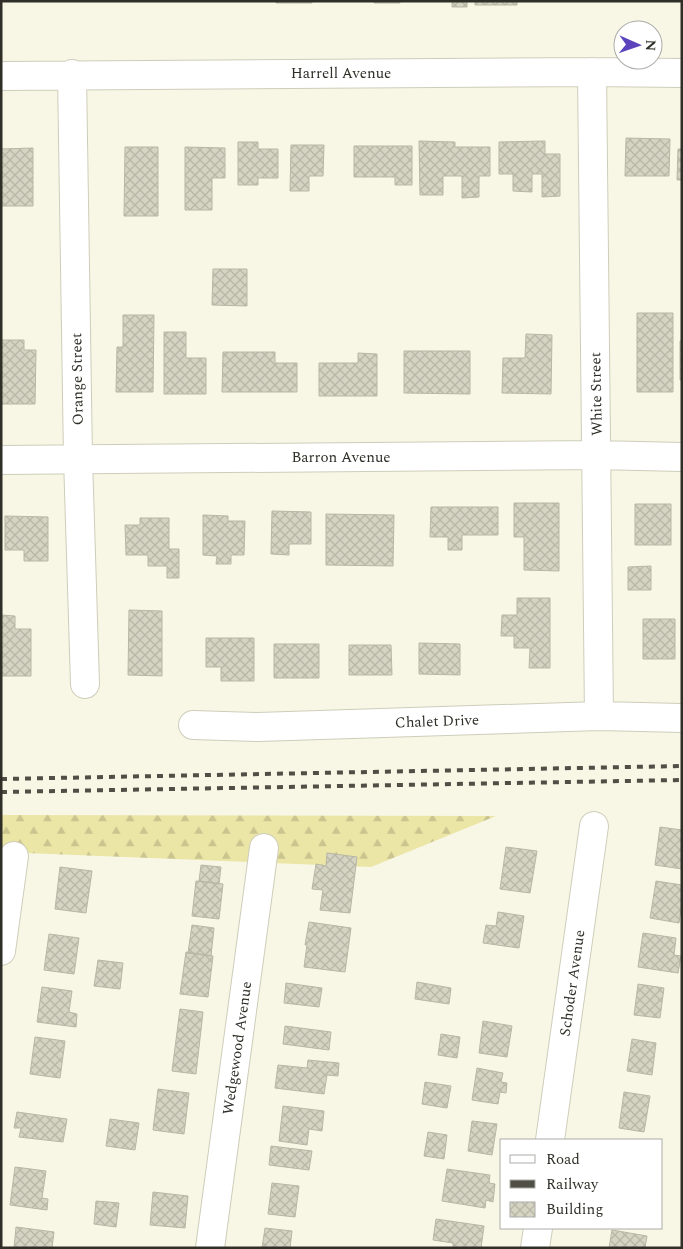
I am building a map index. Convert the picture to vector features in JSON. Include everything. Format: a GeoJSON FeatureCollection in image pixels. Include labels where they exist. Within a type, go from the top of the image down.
{"type":"FeatureCollection","features":[{"type":"Feature","properties":{"kind":"street","name":"White Street"},"geometry":{"type":"LineString","coordinates":[[592,72],[599,716]]}},
{"type":"Feature","properties":{"kind":"street","name":"Harrell Avenue"},"geometry":{"type":"LineString","coordinates":[[1,76],[72,74],[682,73]]}},
{"type":"Feature","properties":{"kind":"street","name":"Orange Street"},"geometry":{"type":"LineString","coordinates":[[72,74],[78,458],[85,684]]}},
{"type":"Feature","properties":{"kind":"street","name":"Barron Avenue"},"geometry":{"type":"LineString","coordinates":[[1,460],[78,458],[682,456]]}},
{"type":"Feature","properties":{"kind":"street","name":"Chalet Drive"},"geometry":{"type":"LineString","coordinates":[[193,725],[258,726],[599,716],[682,718]]}},
{"type":"Feature","properties":{"kind":"street","name":"Schoder Avenue"},"geometry":{"type":"LineString","coordinates":[[550,1139],[594,826]]}},
{"type":"Feature","properties":{"kind":"street","name":"Wedgewood Avenue"},"geometry":{"type":"LineString","coordinates":[[210,1248],[264,848]]}},
{"type":"Feature","properties":{"kind":"street"},"geometry":{"type":"LineString","coordinates":[[1,951],[14,856]]}},
{"type":"Feature","properties":{"kind":"street"},"geometry":{"type":"LineString","coordinates":[[535,1248],[538,1229]]}},
{"type":"Feature","properties":{"kind":"green space"},"geometry":{"type":"Polygon","coordinates":[[[1,815],[496,816],[371,867],[1,852],[1,815]]]}},
{"type":"Feature","properties":{"kind":"building"},"geometry":{"type":"Polygon","coordinates":[[[276,1],[312,1],[312,3],[276,3],[276,1]]]}},
{"type":"Feature","properties":{"kind":"building"},"geometry":{"type":"Polygon","coordinates":[[[374,1],[400,1],[400,3],[374,3],[374,1]]]}},
{"type":"Feature","properties":{"kind":"building"},"geometry":{"type":"Polygon","coordinates":[[[452,1],[467,1],[467,7],[452,7],[452,1]]]}},
{"type":"Feature","properties":{"kind":"building"},"geometry":{"type":"Polygon","coordinates":[[[475,1],[517,1],[517,5],[475,5],[475,1]]]}},
{"type":"Feature","properties":{"kind":"building"},"geometry":{"type":"Polygon","coordinates":[[[626,138],[670,139],[669,176],[625,176],[626,138]]]}},
{"type":"Feature","properties":{"kind":"building"},"geometry":{"type":"Polygon","coordinates":[[[419,141],[455,142],[455,147],[490,147],[490,176],[479,176],[479,197],[462,198],[462,176],[443,176],[443,195],[420,195],[419,141]]]}},
{"type":"Feature","properties":{"kind":"building"},"geometry":{"type":"Polygon","coordinates":[[[545,141],[545,154],[560,154],[560,196],[542,197],[542,174],[532,174],[532,192],[513,191],[513,174],[499,174],[499,142],[545,141]]]}},
{"type":"Feature","properties":{"kind":"building"},"geometry":{"type":"Polygon","coordinates":[[[238,142],[258,142],[258,149],[278,149],[278,178],[258,178],[258,185],[238,185],[238,142]]]}},
{"type":"Feature","properties":{"kind":"building"},"geometry":{"type":"Polygon","coordinates":[[[291,145],[324,145],[323,176],[309,176],[309,191],[290,191],[291,145]]]}},
{"type":"Feature","properties":{"kind":"building"},"geometry":{"type":"Polygon","coordinates":[[[354,146],[412,146],[412,185],[395,185],[395,177],[354,177],[354,146]]]}},
{"type":"Feature","properties":{"kind":"building"},"geometry":{"type":"Polygon","coordinates":[[[125,147],[158,147],[158,216],[124,216],[125,147]]]}},
{"type":"Feature","properties":{"kind":"building"},"geometry":{"type":"Polygon","coordinates":[[[185,147],[225,148],[225,178],[212,178],[212,210],[185,210],[185,147]]]}},
{"type":"Feature","properties":{"kind":"building"},"geometry":{"type":"Polygon","coordinates":[[[33,148],[33,206],[1,206],[1,149],[33,148]]]}},
{"type":"Feature","properties":{"kind":"building"},"geometry":{"type":"Polygon","coordinates":[[[678,149],[682,149],[682,180],[677,180],[678,149]]]}},
{"type":"Feature","properties":{"kind":"building"},"geometry":{"type":"Polygon","coordinates":[[[213,269],[247,269],[247,306],[212,305],[213,269]]]}},
{"type":"Feature","properties":{"kind":"building"},"geometry":{"type":"Polygon","coordinates":[[[637,313],[673,313],[673,392],[637,392],[637,313]]]}},
{"type":"Feature","properties":{"kind":"building"},"geometry":{"type":"Polygon","coordinates":[[[123,315],[154,315],[153,392],[116,392],[117,347],[123,347],[123,315]]]}},
{"type":"Feature","properties":{"kind":"building"},"geometry":{"type":"Polygon","coordinates":[[[164,332],[186,332],[186,358],[206,358],[206,394],[164,394],[164,332]]]}},
{"type":"Feature","properties":{"kind":"building"},"geometry":{"type":"Polygon","coordinates":[[[526,334],[552,335],[551,394],[502,393],[503,358],[525,358],[526,334]]]}},
{"type":"Feature","properties":{"kind":"building"},"geometry":{"type":"Polygon","coordinates":[[[1,340],[24,340],[24,350],[36,350],[35,404],[1,404],[1,340]]]}},
{"type":"Feature","properties":{"kind":"building"},"geometry":{"type":"Polygon","coordinates":[[[680,341],[682,341],[682,380],[680,380],[680,341]]]}},
{"type":"Feature","properties":{"kind":"building"},"geometry":{"type":"Polygon","coordinates":[[[404,351],[470,351],[470,394],[404,393],[404,351]]]}},
{"type":"Feature","properties":{"kind":"building"},"geometry":{"type":"Polygon","coordinates":[[[223,352],[275,352],[275,363],[297,363],[297,392],[222,392],[223,352]]]}},
{"type":"Feature","properties":{"kind":"building"},"geometry":{"type":"Polygon","coordinates":[[[358,353],[377,354],[377,396],[319,396],[319,363],[358,363],[358,353]]]}},
{"type":"Feature","properties":{"kind":"building"},"geometry":{"type":"Polygon","coordinates":[[[514,503],[559,503],[559,571],[524,570],[524,537],[514,537],[514,503]]]}},
{"type":"Feature","properties":{"kind":"building"},"geometry":{"type":"Polygon","coordinates":[[[635,504],[671,504],[671,545],[635,545],[635,504]]]}},
{"type":"Feature","properties":{"kind":"building"},"geometry":{"type":"Polygon","coordinates":[[[431,507],[498,507],[498,535],[462,535],[462,550],[448,550],[448,537],[430,537],[431,507]]]}},
{"type":"Feature","properties":{"kind":"building"},"geometry":{"type":"Polygon","coordinates":[[[272,511],[311,512],[311,544],[289,544],[289,555],[271,554],[272,511]]]}},
{"type":"Feature","properties":{"kind":"building"},"geometry":{"type":"Polygon","coordinates":[[[326,514],[394,515],[393,566],[326,565],[326,514]]]}},
{"type":"Feature","properties":{"kind":"building"},"geometry":{"type":"Polygon","coordinates":[[[203,515],[228,516],[228,521],[245,521],[244,555],[231,555],[231,564],[216,564],[217,556],[203,555],[203,515]]]}},
{"type":"Feature","properties":{"kind":"building"},"geometry":{"type":"Polygon","coordinates":[[[5,516],[48,517],[48,561],[24,561],[24,550],[5,550],[5,516]]]}},
{"type":"Feature","properties":{"kind":"building"},"geometry":{"type":"Polygon","coordinates":[[[140,518],[169,518],[169,549],[179,549],[179,578],[167,578],[167,566],[148,566],[148,555],[126,555],[125,525],[140,525],[140,518]]]}},
{"type":"Feature","properties":{"kind":"building"},"geometry":{"type":"Polygon","coordinates":[[[651,566],[651,590],[628,590],[628,567],[651,566]]]}},
{"type":"Feature","properties":{"kind":"building"},"geometry":{"type":"Polygon","coordinates":[[[517,598],[550,598],[550,668],[529,668],[530,648],[514,648],[514,636],[501,636],[502,615],[517,615],[517,598]]]}},
{"type":"Feature","properties":{"kind":"building"},"geometry":{"type":"Polygon","coordinates":[[[129,610],[162,611],[162,676],[128,675],[129,610]]]}},
{"type":"Feature","properties":{"kind":"building"},"geometry":{"type":"Polygon","coordinates":[[[1,615],[15,616],[15,629],[31,629],[31,676],[1,676],[1,615]]]}},
{"type":"Feature","properties":{"kind":"building"},"geometry":{"type":"Polygon","coordinates":[[[643,619],[675,619],[675,659],[643,659],[643,619]]]}},
{"type":"Feature","properties":{"kind":"building"},"geometry":{"type":"Polygon","coordinates":[[[206,638],[254,638],[254,681],[221,681],[221,667],[206,667],[206,638]]]}},
{"type":"Feature","properties":{"kind":"building"},"geometry":{"type":"Polygon","coordinates":[[[419,643],[460,644],[460,675],[419,674],[419,643]]]}},
{"type":"Feature","properties":{"kind":"building"},"geometry":{"type":"Polygon","coordinates":[[[274,644],[319,644],[319,678],[274,678],[274,644]]]}},
{"type":"Feature","properties":{"kind":"building"},"geometry":{"type":"Polygon","coordinates":[[[349,645],[391,645],[392,675],[349,675],[349,645]]]}},
{"type":"Feature","properties":{"kind":"building"},"geometry":{"type":"Polygon","coordinates":[[[660,827],[682,830],[682,869],[655,865],[660,827]]]}},
{"type":"Feature","properties":{"kind":"building"},"geometry":{"type":"Polygon","coordinates":[[[506,847],[537,851],[530,893],[500,889],[506,847]]]}},
{"type":"Feature","properties":{"kind":"building"},"geometry":{"type":"Polygon","coordinates":[[[327,853],[357,857],[350,913],[320,910],[323,890],[312,889],[316,864],[326,866],[327,853]]]}},
{"type":"Feature","properties":{"kind":"building"},"geometry":{"type":"Polygon","coordinates":[[[201,865],[221,867],[219,884],[199,881],[201,865]]]}},
{"type":"Feature","properties":{"kind":"building"},"geometry":{"type":"Polygon","coordinates":[[[60,867],[92,871],[86,913],[55,909],[60,867]]]}},
{"type":"Feature","properties":{"kind":"building"},"geometry":{"type":"Polygon","coordinates":[[[196,881],[223,884],[219,919],[192,916],[196,881]]]}},
{"type":"Feature","properties":{"kind":"building"},"geometry":{"type":"Polygon","coordinates":[[[656,881],[682,885],[679,923],[650,918],[656,881]]]}},
{"type":"Feature","properties":{"kind":"building"},"geometry":{"type":"Polygon","coordinates":[[[498,912],[524,916],[519,948],[483,943],[486,925],[496,926],[498,912]]]}},
{"type":"Feature","properties":{"kind":"building"},"geometry":{"type":"Polygon","coordinates":[[[309,922],[351,928],[345,972],[304,967],[309,922]]]}},
{"type":"Feature","properties":{"kind":"building"},"geometry":{"type":"Polygon","coordinates":[[[192,925],[214,928],[211,956],[188,953],[192,925]]]}},
{"type":"Feature","properties":{"kind":"building"},"geometry":{"type":"Polygon","coordinates":[[[643,933],[676,938],[674,955],[681,956],[678,973],[638,967],[643,933]]]}},
{"type":"Feature","properties":{"kind":"building"},"geometry":{"type":"Polygon","coordinates":[[[49,934],[79,938],[74,974],[44,970],[49,934]]]}},
{"type":"Feature","properties":{"kind":"building"},"geometry":{"type":"Polygon","coordinates":[[[186,952],[213,956],[208,997],[180,994],[186,952]]]}},
{"type":"Feature","properties":{"kind":"building"},"geometry":{"type":"Polygon","coordinates":[[[98,960],[123,963],[120,989],[94,986],[98,960]]]}},
{"type":"Feature","properties":{"kind":"building"},"geometry":{"type":"Polygon","coordinates":[[[417,982],[451,988],[449,1004],[415,999],[417,982]]]}},
{"type":"Feature","properties":{"kind":"building"},"geometry":{"type":"Polygon","coordinates":[[[286,983],[322,988],[319,1007],[284,1003],[286,983]]]}},
{"type":"Feature","properties":{"kind":"building"},"geometry":{"type":"Polygon","coordinates":[[[638,984],[664,988],[660,1018],[634,1015],[638,984]]]}},
{"type":"Feature","properties":{"kind":"building"},"geometry":{"type":"Polygon","coordinates":[[[42,987],[72,991],[69,1012],[77,1014],[76,1027],[37,1022],[42,987]]]}},
{"type":"Feature","properties":{"kind":"building"},"geometry":{"type":"Polygon","coordinates":[[[180,1009],[203,1012],[196,1074],[172,1071],[180,1009]]]}},
{"type":"Feature","properties":{"kind":"building"},"geometry":{"type":"Polygon","coordinates":[[[483,1021],[512,1026],[507,1057],[479,1053],[483,1021]]]}},
{"type":"Feature","properties":{"kind":"building"},"geometry":{"type":"Polygon","coordinates":[[[285,1026],[331,1032],[329,1050],[283,1044],[285,1026]]]}},
{"type":"Feature","properties":{"kind":"building"},"geometry":{"type":"Polygon","coordinates":[[[441,1034],[460,1037],[457,1058],[438,1055],[441,1034]]]}},
{"type":"Feature","properties":{"kind":"building"},"geometry":{"type":"Polygon","coordinates":[[[35,1037],[65,1041],[60,1078],[30,1074],[35,1037]]]}},
{"type":"Feature","properties":{"kind":"building"},"geometry":{"type":"Polygon","coordinates":[[[632,1039],[656,1043],[652,1075],[627,1071],[632,1039]]]}},
{"type":"Feature","properties":{"kind":"building"},"geometry":{"type":"Polygon","coordinates":[[[308,1060],[339,1063],[338,1076],[327,1075],[324,1094],[275,1088],[278,1065],[307,1068],[308,1060]]]}},
{"type":"Feature","properties":{"kind":"building"},"geometry":{"type":"Polygon","coordinates":[[[477,1068],[503,1073],[501,1082],[507,1083],[506,1093],[500,1092],[498,1104],[472,1100],[477,1068]]]}},
{"type":"Feature","properties":{"kind":"building"},"geometry":{"type":"Polygon","coordinates":[[[425,1082],[451,1086],[447,1108],[422,1104],[425,1082]]]}},
{"type":"Feature","properties":{"kind":"building"},"geometry":{"type":"Polygon","coordinates":[[[158,1089],[189,1093],[184,1134],[153,1130],[158,1089]]]}},
{"type":"Feature","properties":{"kind":"building"},"geometry":{"type":"Polygon","coordinates":[[[624,1092],[650,1096],[644,1132],[619,1128],[624,1092]]]}},
{"type":"Feature","properties":{"kind":"building"},"geometry":{"type":"Polygon","coordinates":[[[283,1106],[324,1111],[322,1131],[309,1129],[307,1145],[279,1141],[283,1106]]]}},
{"type":"Feature","properties":{"kind":"building"},"geometry":{"type":"Polygon","coordinates":[[[17,1112],[67,1119],[63,1142],[19,1137],[21,1128],[14,1128],[17,1112]]]}},
{"type":"Feature","properties":{"kind":"building"},"geometry":{"type":"Polygon","coordinates":[[[110,1119],[139,1123],[135,1150],[106,1146],[110,1119]]]}},
{"type":"Feature","properties":{"kind":"building"},"geometry":{"type":"Polygon","coordinates":[[[472,1121],[497,1124],[492,1155],[468,1151],[472,1121]]]}},
{"type":"Feature","properties":{"kind":"building"},"geometry":{"type":"Polygon","coordinates":[[[428,1132],[447,1135],[444,1159],[424,1156],[428,1132]]]}},
{"type":"Feature","properties":{"kind":"building"},"geometry":{"type":"Polygon","coordinates":[[[271,1146],[312,1151],[309,1170],[269,1165],[271,1146]]]}},
{"type":"Feature","properties":{"kind":"building"},"geometry":{"type":"Polygon","coordinates":[[[15,1167],[46,1171],[42,1198],[48,1199],[47,1210],[10,1205],[15,1167]]]}},
{"type":"Feature","properties":{"kind":"building"},"geometry":{"type":"Polygon","coordinates":[[[447,1169],[490,1175],[489,1183],[495,1184],[493,1202],[486,1200],[485,1208],[442,1201],[447,1169]]]}},
{"type":"Feature","properties":{"kind":"building"},"geometry":{"type":"Polygon","coordinates":[[[272,1183],[299,1186],[295,1217],[268,1214],[272,1183]]]}},
{"type":"Feature","properties":{"kind":"building"},"geometry":{"type":"Polygon","coordinates":[[[153,1192],[188,1196],[185,1228],[150,1225],[153,1192]]]}},
{"type":"Feature","properties":{"kind":"building"},"geometry":{"type":"Polygon","coordinates":[[[96,1201],[119,1203],[116,1227],[94,1224],[96,1201]]]}},
{"type":"Feature","properties":{"kind":"building"},"geometry":{"type":"Polygon","coordinates":[[[436,1219],[484,1226],[481,1248],[453,1248],[453,1243],[433,1240],[436,1219]]]}},
{"type":"Feature","properties":{"kind":"building"},"geometry":{"type":"Polygon","coordinates":[[[16,1227],[54,1232],[52,1248],[14,1248],[16,1227]]]}},
{"type":"Feature","properties":{"kind":"building"},"geometry":{"type":"Polygon","coordinates":[[[265,1228],[292,1231],[290,1248],[262,1248],[265,1228]]]}},
{"type":"Feature","properties":{"kind":"building"},"geometry":{"type":"Polygon","coordinates":[[[612,1230],[647,1236],[645,1248],[609,1248],[612,1230]]]}},
{"type":"Feature","properties":{"kind":"railway"},"geometry":{"type":"LineString","coordinates":[[1,779],[682,766]]}},
{"type":"Feature","properties":{"kind":"railway"},"geometry":{"type":"LineString","coordinates":[[1,792],[682,780]]}}]}
